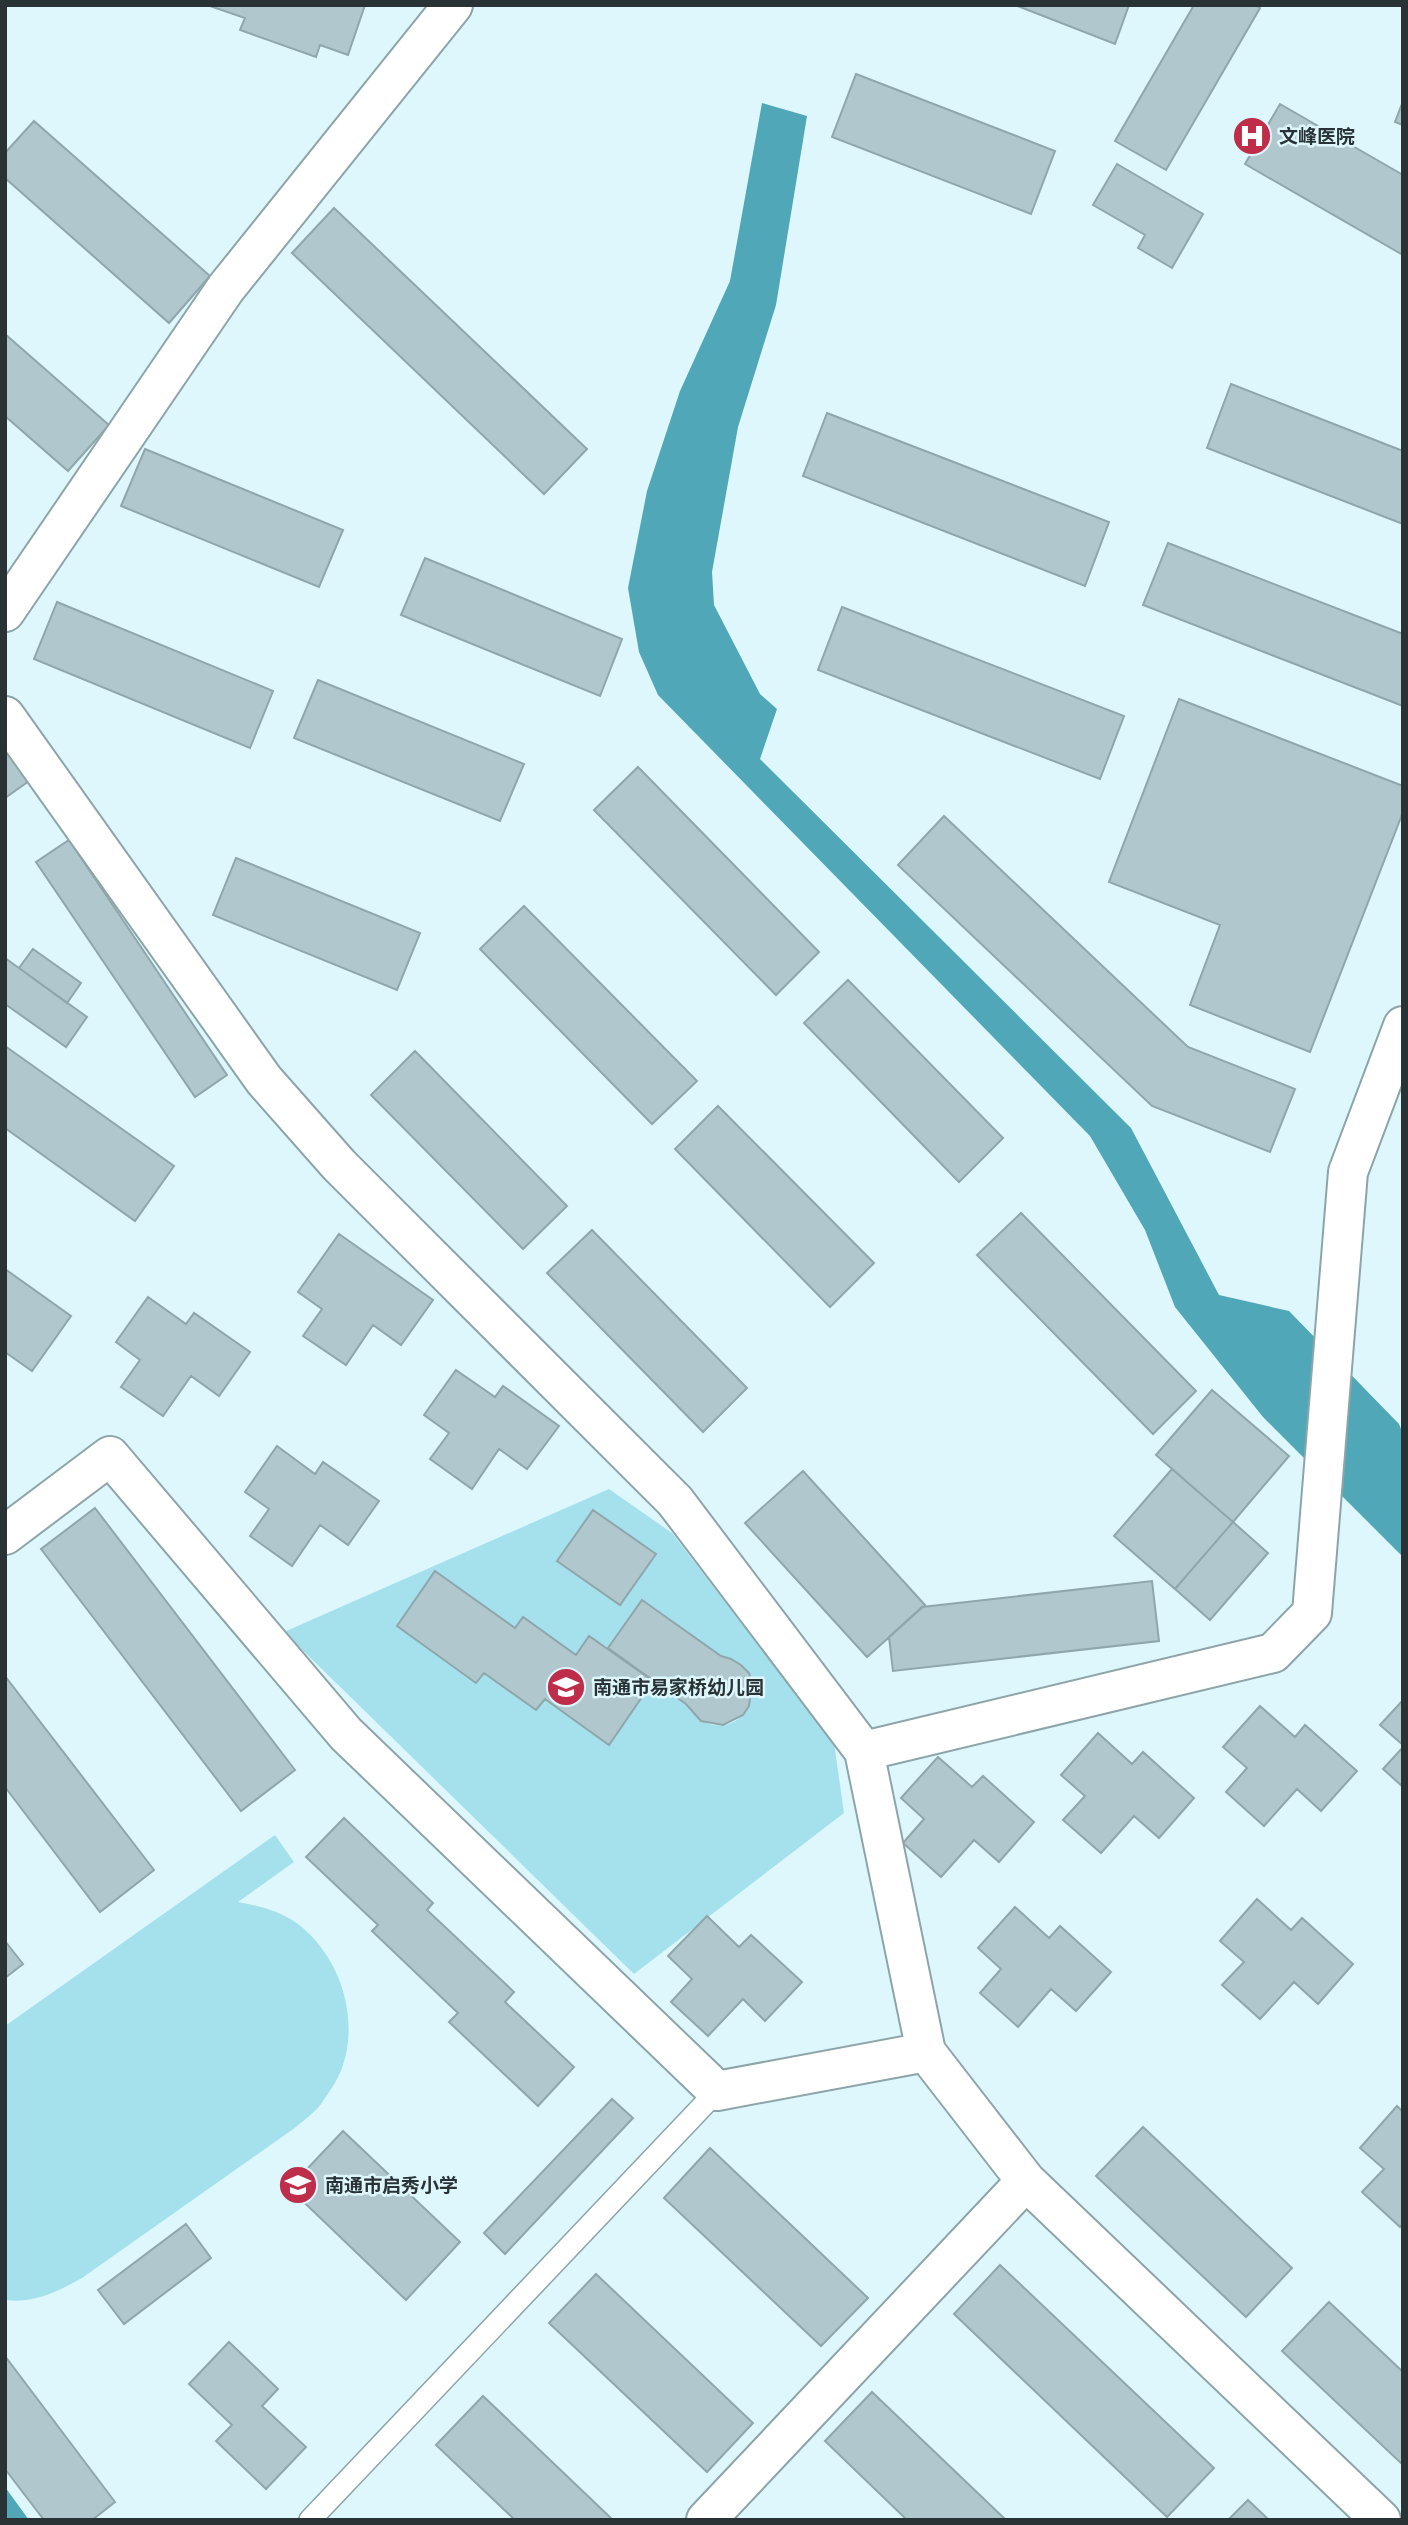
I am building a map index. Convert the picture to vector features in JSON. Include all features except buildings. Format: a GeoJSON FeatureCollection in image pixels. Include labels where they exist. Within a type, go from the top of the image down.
{"type":"FeatureCollection","features":[{"type":"Feature","properties":{"kind":"street"},"geometry":{"type":"LineString","coordinates":[[5,612],[226,288],[453,5]]}},
{"type":"Feature","properties":{"kind":"street"},"geometry":{"type":"LineString","coordinates":[[5,716],[264,1080],[339,1165],[675,1501],[864,1751],[926,2052],[1026,2182],[1381,2520]]}},
{"type":"Feature","properties":{"kind":"street"},"geometry":{"type":"LineString","coordinates":[[864,1751],[1273,1653],[1312,1613],[1348,1172],[1403,1026]]}},
{"type":"Feature","properties":{"kind":"street"},"geometry":{"type":"LineString","coordinates":[[5,1535],[110,1456],[346,1734],[717,2091],[926,2052]]}},
{"type":"Feature","properties":{"kind":"street"},"geometry":{"type":"LineString","coordinates":[[706,2520],[1026,2182]]}},
{"type":"Feature","properties":{"kind":"lane"},"geometry":{"type":"LineString","coordinates":[[310,2520],[717,2091]]}},
{"type":"Feature","properties":{"kind":"shaded area"},"geometry":{"type":"Polygon","coordinates":[[[762,103],[807,116],[776,305],[738,427],[712,572],[714,605],[760,694],[777,709],[760,759],[1131,1128],[1219,1295],[1289,1311],[1399,1424],[1403,1434],[1403,1557],[1263,1417],[1175,1307],[1145,1230],[1090,1136],[658,695],[639,652],[628,588],[647,491],[680,391],[730,281],[762,103]]]}},
{"type":"Feature","properties":{"kind":"shaded area","name":"南通市易家桥幼儿园"},"geometry":{"type":"Polygon","coordinates":[[[609,1489],[672,1533],[834,1743],[844,1813],[634,1974],[284,1632],[609,1489]],[[593,1510],[557,1561],[620,1605],[655,1554],[593,1510]],[[435,1571],[397,1626],[476,1683],[484,1673],[536,1710],[545,1699],[608,1744],[653,1681],[685,1703],[704,1722],[720,1725],[733,1722],[744,1714],[750,1702],[752,1688],[748,1675],[738,1664],[721,1656],[643,1600],[608,1648],[589,1636],[576,1655],[515,1628],[435,1571]]]}},
{"type":"Feature","properties":{"kind":"shaded area"},"geometry":{"type":"Polygon","coordinates":[[[275,1835],[294,1862],[238,1902],[277,1912],[291,1919],[313,1937],[335,1970],[347,2009],[349,2029],[342,2068],[334,2085],[318,2108],[296,2127],[82,2278],[36,2298],[5,2300],[5,2026],[275,1835]]]}},
{"type":"Feature","properties":{"kind":"shaded area"},"geometry":{"type":"Polygon","coordinates":[[[5,2487],[29,2520],[5,2520],[5,2487]]]}},
{"type":"Feature","properties":{"kind":"place","name":"文峰医院"},"geometry":{"type":"Point","coordinates":[1252,136]}},
{"type":"Feature","properties":{"kind":"place","name":"南通市易家桥幼儿园"},"geometry":{"type":"Point","coordinates":[566,1687]}},
{"type":"Feature","properties":{"kind":"place","name":"南通市启秀小学"},"geometry":{"type":"Point","coordinates":[298,2185]}}]}
